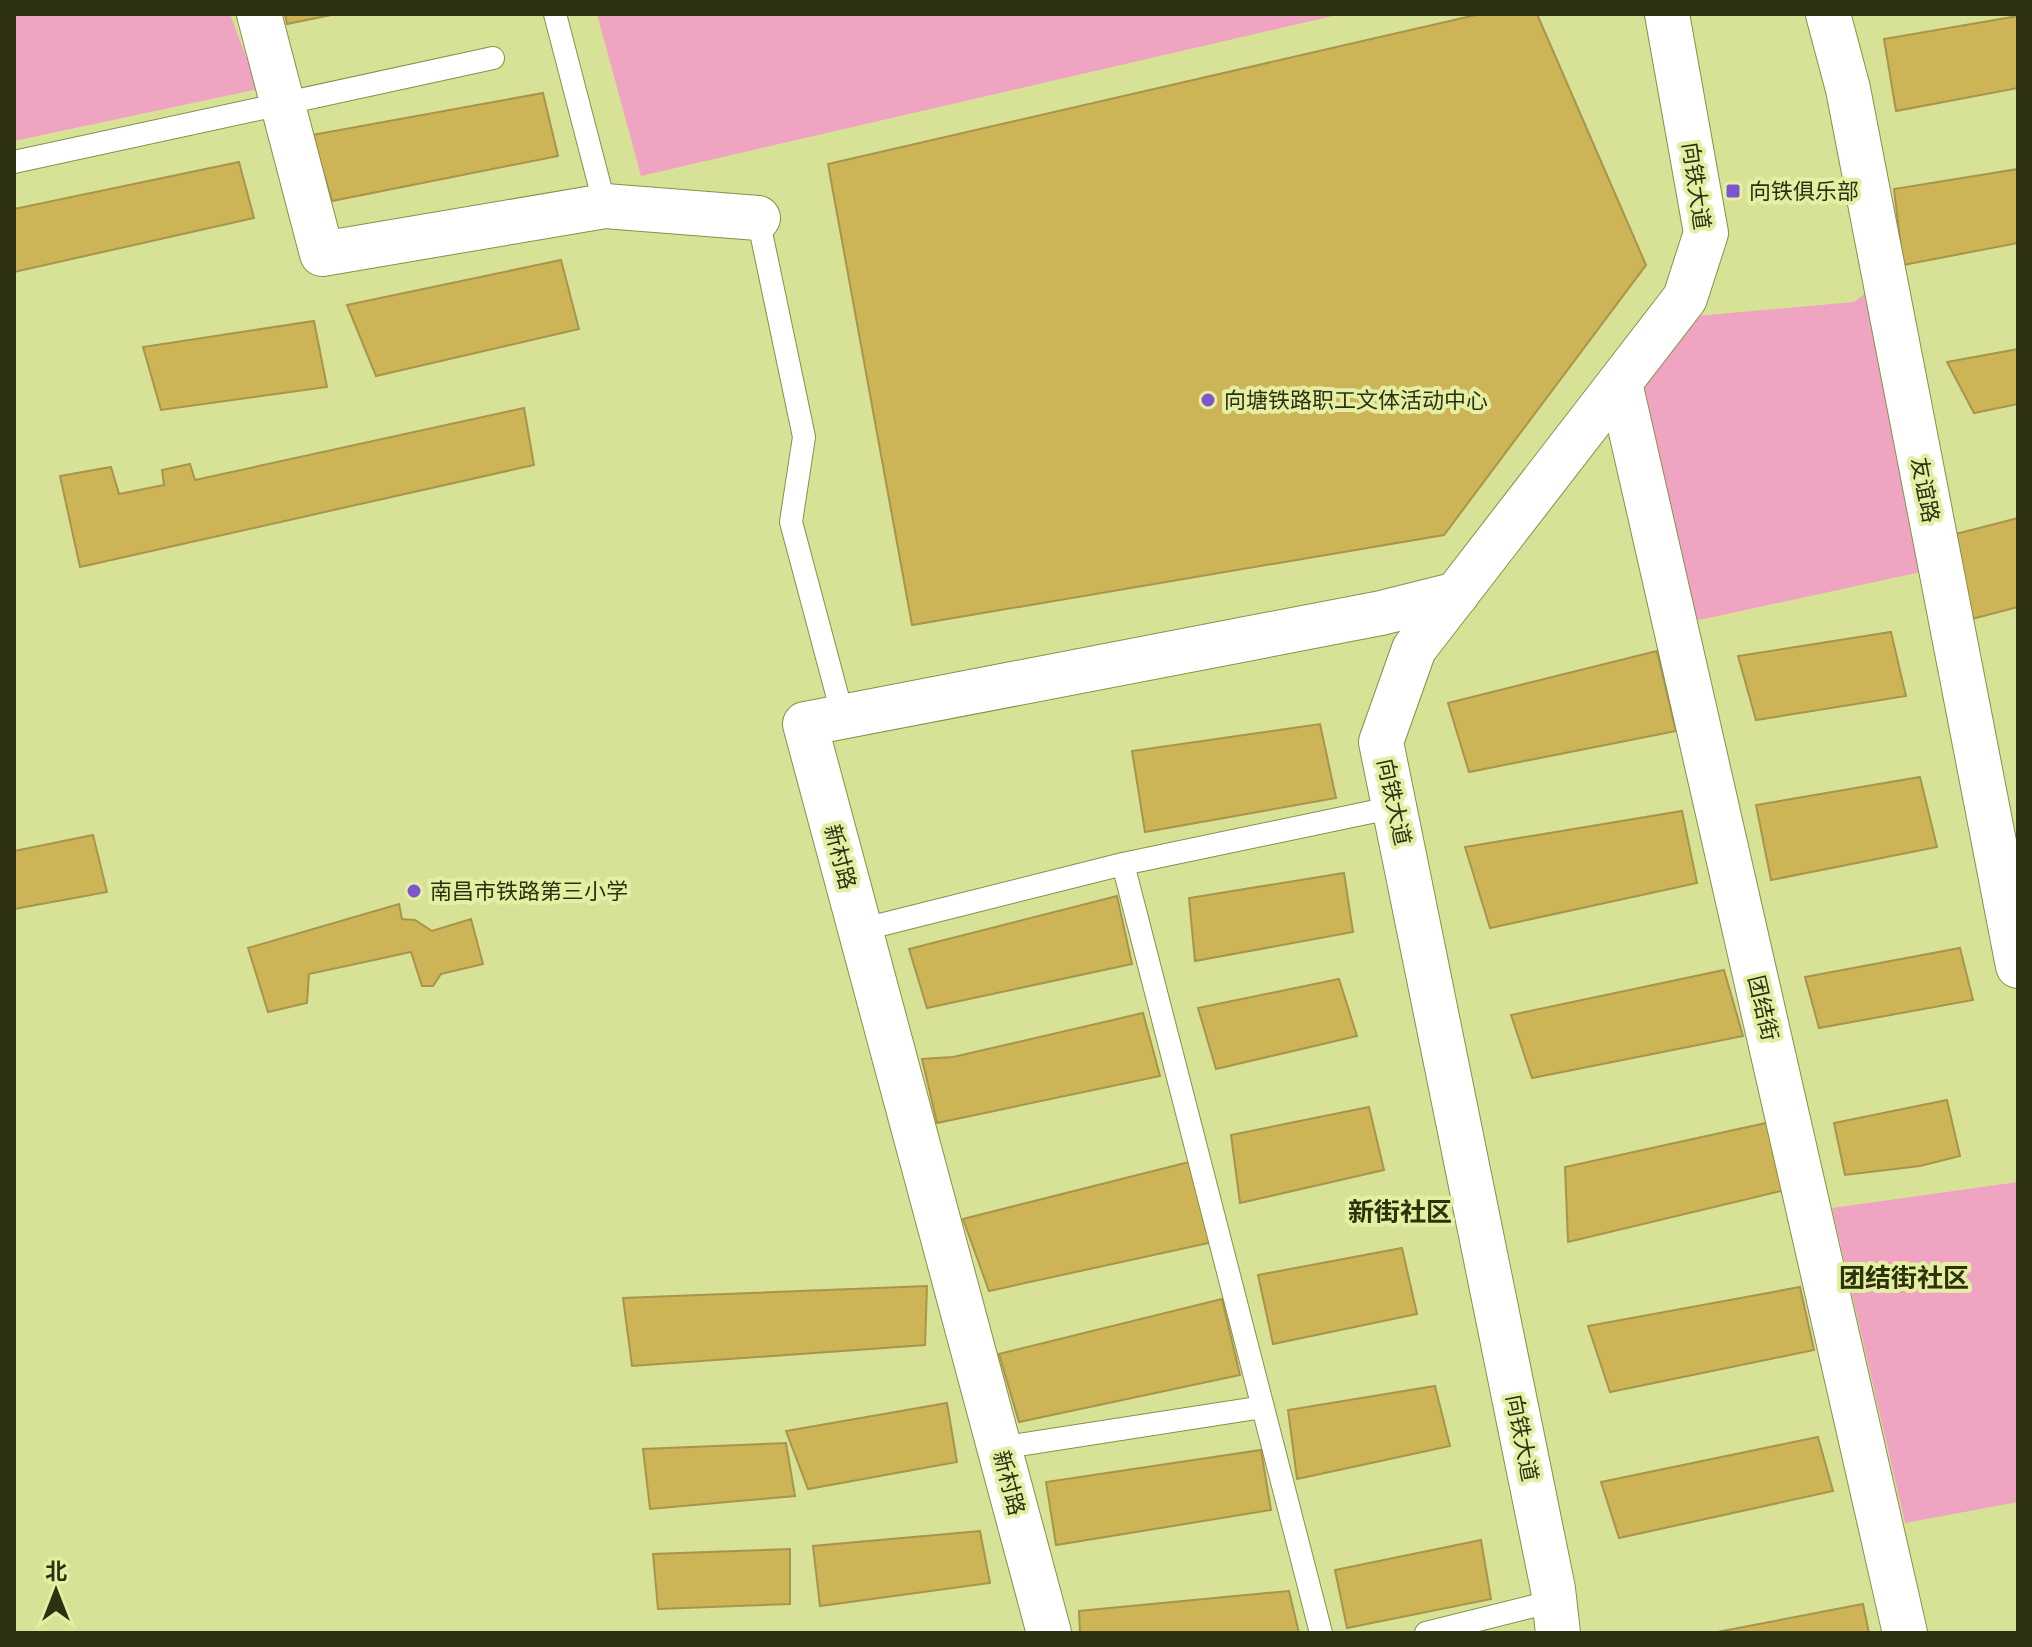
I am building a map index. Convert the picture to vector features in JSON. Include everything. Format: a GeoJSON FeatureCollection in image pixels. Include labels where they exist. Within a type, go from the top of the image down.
{"type":"FeatureCollection","features":[{"type":"Feature","properties":{"kind":"street"},"geometry":{"type":"LineString","coordinates":[[259,14],[322,254],[605,206],[758,218]]}},
{"type":"Feature","properties":{"kind":"street","name":"向铁大道"},"geometry":{"type":"LineString","coordinates":[[1556,1617],[1381,742],[1414,649],[1685,298],[1706,233],[1667,14]]}},
{"type":"Feature","properties":{"kind":"street","name":"友谊路"},"geometry":{"type":"LineString","coordinates":[[1828,14],[1848,89],[2018,966]]}},
{"type":"Feature","properties":{"kind":"street","name":"团结街"},"geometry":{"type":"LineString","coordinates":[[1620,383],[1905,1633]]}},
{"type":"Feature","properties":{"kind":"street","name":"新村路"},"geometry":{"type":"LineString","coordinates":[[1049,1633],[805,724],[1381,613],[1457,594]]}},
{"type":"Feature","properties":{"kind":"lane"},"geometry":{"type":"LineString","coordinates":[[555,14],[605,206]]}},
{"type":"Feature","properties":{"kind":"lane"},"geometry":{"type":"LineString","coordinates":[[14,162],[493,58]]}},
{"type":"Feature","properties":{"kind":"lane"},"geometry":{"type":"LineString","coordinates":[[758,218],[804,437],[791,522],[843,717]]}},
{"type":"Feature","properties":{"kind":"lane"},"geometry":{"type":"LineString","coordinates":[[860,930],[1123,864],[1395,807]]}},
{"type":"Feature","properties":{"kind":"lane"},"geometry":{"type":"LineString","coordinates":[[1123,864],[1321,1633]]}},
{"type":"Feature","properties":{"kind":"lane"},"geometry":{"type":"LineString","coordinates":[[999,1448],[1263,1407]]}},
{"type":"Feature","properties":{"kind":"lane"},"geometry":{"type":"LineString","coordinates":[[1426,1633],[1556,1617]]}},
{"type":"Feature","properties":{"kind":"shaded area"},"geometry":{"type":"Polygon","coordinates":[[[14,14],[230,14],[258,89],[14,141],[14,14]]]}},
{"type":"Feature","properties":{"kind":"shaded area"},"geometry":{"type":"Polygon","coordinates":[[[597,14],[1341,14],[641,176],[597,14]]]}},
{"type":"Feature","properties":{"kind":"shaded area"},"geometry":{"type":"Polygon","coordinates":[[[1903,265],[1953,565],[1676,625],[1628,373],[1664,319],[1854,302],[1903,265]]]}},
{"type":"Feature","properties":{"kind":"shaded area"},"geometry":{"type":"Polygon","coordinates":[[[2018,1182],[2018,1502],[1905,1523],[1832,1208],[2018,1182]]]}},
{"type":"Feature","properties":{"kind":"building"},"geometry":{"type":"Polygon","coordinates":[[[285,14],[336,14],[287,24],[285,14]]]}},
{"type":"Feature","properties":{"kind":"building","name":"向塘铁路职工文体活动中心"},"geometry":{"type":"Polygon","coordinates":[[[1480,14],[1537,14],[1646,265],[1444,535],[912,625],[828,164],[1480,14]]]}},
{"type":"Feature","properties":{"kind":"building"},"geometry":{"type":"Polygon","coordinates":[[[2018,16],[2018,88],[1896,111],[1884,39],[2018,16]]]}},
{"type":"Feature","properties":{"kind":"building"},"geometry":{"type":"Polygon","coordinates":[[[543,93],[558,156],[332,201],[312,135],[543,93]]]}},
{"type":"Feature","properties":{"kind":"building"},"geometry":{"type":"Polygon","coordinates":[[[239,162],[254,218],[14,272],[14,209],[239,162]]]}},
{"type":"Feature","properties":{"kind":"building"},"geometry":{"type":"Polygon","coordinates":[[[2018,169],[2018,243],[1903,265],[1894,189],[2018,169]]]}},
{"type":"Feature","properties":{"kind":"building"},"geometry":{"type":"Polygon","coordinates":[[[561,260],[579,329],[376,376],[347,305],[561,260]]]}},
{"type":"Feature","properties":{"kind":"building"},"geometry":{"type":"Polygon","coordinates":[[[314,321],[327,387],[161,410],[143,347],[314,321]]]}},
{"type":"Feature","properties":{"kind":"building"},"geometry":{"type":"Polygon","coordinates":[[[2018,349],[2018,404],[1974,413],[1947,362],[2018,349]]]}},
{"type":"Feature","properties":{"kind":"building"},"geometry":{"type":"Polygon","coordinates":[[[524,408],[534,465],[80,567],[60,476],[111,467],[119,494],[164,485],[162,470],[190,464],[195,480],[524,408]]]}},
{"type":"Feature","properties":{"kind":"building"},"geometry":{"type":"Polygon","coordinates":[[[2018,518],[2018,607],[1972,619],[1948,536],[2018,518]]]}},
{"type":"Feature","properties":{"kind":"building"},"geometry":{"type":"Polygon","coordinates":[[[1891,632],[1906,696],[1756,720],[1738,656],[1891,632]]]}},
{"type":"Feature","properties":{"kind":"building"},"geometry":{"type":"Polygon","coordinates":[[[1657,651],[1676,731],[1469,772],[1448,703],[1657,651]]]}},
{"type":"Feature","properties":{"kind":"building"},"geometry":{"type":"Polygon","coordinates":[[[1320,724],[1336,798],[1145,832],[1132,751],[1320,724]]]}},
{"type":"Feature","properties":{"kind":"building"},"geometry":{"type":"Polygon","coordinates":[[[1920,777],[1937,847],[1771,880],[1756,805],[1920,777]]]}},
{"type":"Feature","properties":{"kind":"building"},"geometry":{"type":"Polygon","coordinates":[[[1682,811],[1697,883],[1490,928],[1465,847],[1682,811]]]}},
{"type":"Feature","properties":{"kind":"building"},"geometry":{"type":"Polygon","coordinates":[[[93,835],[107,892],[14,909],[14,851],[93,835]]]}},
{"type":"Feature","properties":{"kind":"building"},"geometry":{"type":"Polygon","coordinates":[[[1344,873],[1353,932],[1195,961],[1189,898],[1344,873]]]}},
{"type":"Feature","properties":{"kind":"building"},"geometry":{"type":"Polygon","coordinates":[[[1117,896],[1132,964],[927,1008],[909,949],[1117,896]]]}},
{"type":"Feature","properties":{"kind":"building"},"geometry":{"type":"Polygon","coordinates":[[[399,904],[402,919],[415,920],[432,931],[471,919],[483,964],[441,974],[433,986],[422,986],[411,952],[309,974],[307,1003],[268,1012],[248,948],[399,904]]]}},
{"type":"Feature","properties":{"kind":"building"},"geometry":{"type":"Polygon","coordinates":[[[1960,948],[1973,1000],[1819,1028],[1805,977],[1960,948]]]}},
{"type":"Feature","properties":{"kind":"building"},"geometry":{"type":"Polygon","coordinates":[[[1724,970],[1743,1036],[1532,1078],[1511,1015],[1724,970]]]}},
{"type":"Feature","properties":{"kind":"building"},"geometry":{"type":"Polygon","coordinates":[[[1339,979],[1357,1036],[1216,1069],[1198,1008],[1339,979]]]}},
{"type":"Feature","properties":{"kind":"building"},"geometry":{"type":"Polygon","coordinates":[[[1143,1013],[1160,1076],[937,1123],[922,1059],[953,1057],[1143,1013]]]}},
{"type":"Feature","properties":{"kind":"building"},"geometry":{"type":"Polygon","coordinates":[[[1947,1100],[1960,1156],[1920,1166],[1845,1175],[1834,1123],[1947,1100]]]}},
{"type":"Feature","properties":{"kind":"building"},"geometry":{"type":"Polygon","coordinates":[[[1369,1107],[1384,1170],[1240,1203],[1231,1135],[1369,1107]]]}},
{"type":"Feature","properties":{"kind":"building"},"geometry":{"type":"Polygon","coordinates":[[[1766,1123],[1794,1188],[1568,1242],[1565,1167],[1766,1123]]]}},
{"type":"Feature","properties":{"kind":"building"},"geometry":{"type":"Polygon","coordinates":[[[1193,1161],[1213,1242],[989,1291],[963,1219],[1193,1161]]]}},
{"type":"Feature","properties":{"kind":"building"},"geometry":{"type":"Polygon","coordinates":[[[1402,1248],[1417,1314],[1273,1344],[1258,1275],[1402,1248]]]}},
{"type":"Feature","properties":{"kind":"building"},"geometry":{"type":"Polygon","coordinates":[[[927,1286],[925,1345],[632,1366],[623,1298],[927,1286]]]}},
{"type":"Feature","properties":{"kind":"building"},"geometry":{"type":"Polygon","coordinates":[[[1800,1287],[1814,1350],[1610,1392],[1588,1326],[1800,1287]]]}},
{"type":"Feature","properties":{"kind":"building"},"geometry":{"type":"Polygon","coordinates":[[[1222,1299],[1240,1375],[1019,1422],[999,1354],[1222,1299]]]}},
{"type":"Feature","properties":{"kind":"building"},"geometry":{"type":"Polygon","coordinates":[[[1435,1386],[1450,1446],[1297,1479],[1288,1410],[1435,1386]]]}},
{"type":"Feature","properties":{"kind":"building"},"geometry":{"type":"Polygon","coordinates":[[[947,1403],[957,1462],[808,1489],[786,1431],[947,1403]]]}},
{"type":"Feature","properties":{"kind":"building"},"geometry":{"type":"Polygon","coordinates":[[[1818,1437],[1833,1491],[1619,1538],[1601,1482],[1818,1437]]]}},
{"type":"Feature","properties":{"kind":"building"},"geometry":{"type":"Polygon","coordinates":[[[786,1443],[795,1496],[650,1509],[643,1449],[786,1443]]]}},
{"type":"Feature","properties":{"kind":"building"},"geometry":{"type":"Polygon","coordinates":[[[1261,1450],[1271,1510],[1056,1545],[1046,1482],[1261,1450]]]}},
{"type":"Feature","properties":{"kind":"building"},"geometry":{"type":"Polygon","coordinates":[[[980,1531],[990,1583],[820,1606],[813,1546],[980,1531]]]}},
{"type":"Feature","properties":{"kind":"building"},"geometry":{"type":"Polygon","coordinates":[[[1481,1540],[1491,1599],[1347,1628],[1335,1570],[1481,1540]]]}},
{"type":"Feature","properties":{"kind":"building"},"geometry":{"type":"Polygon","coordinates":[[[790,1549],[790,1604],[658,1609],[653,1554],[790,1549]]]}},
{"type":"Feature","properties":{"kind":"building"},"geometry":{"type":"Polygon","coordinates":[[[1289,1591],[1299,1633],[1080,1633],[1079,1611],[1289,1591]]]}},
{"type":"Feature","properties":{"kind":"building"},"geometry":{"type":"Polygon","coordinates":[[[1863,1604],[1869,1633],[1712,1633],[1863,1604]]]}},
{"type":"Feature","properties":{"kind":"place","name":"向铁俱乐部"},"geometry":{"type":"Point","coordinates":[1733,191]}},
{"type":"Feature","properties":{"kind":"place","name":"向塘铁路职工文体活动中心"},"geometry":{"type":"Point","coordinates":[1208,400]}},
{"type":"Feature","properties":{"kind":"place","name":"南昌市铁路第三小学"},"geometry":{"type":"Point","coordinates":[414,891]}},
{"type":"Feature","properties":{"kind":"district","name":"新街社区"},"geometry":{"type":"Point","coordinates":[1400,1212]}},
{"type":"Feature","properties":{"kind":"district","name":"团结街社区"},"geometry":{"type":"Point","coordinates":[1904,1278]}}]}
